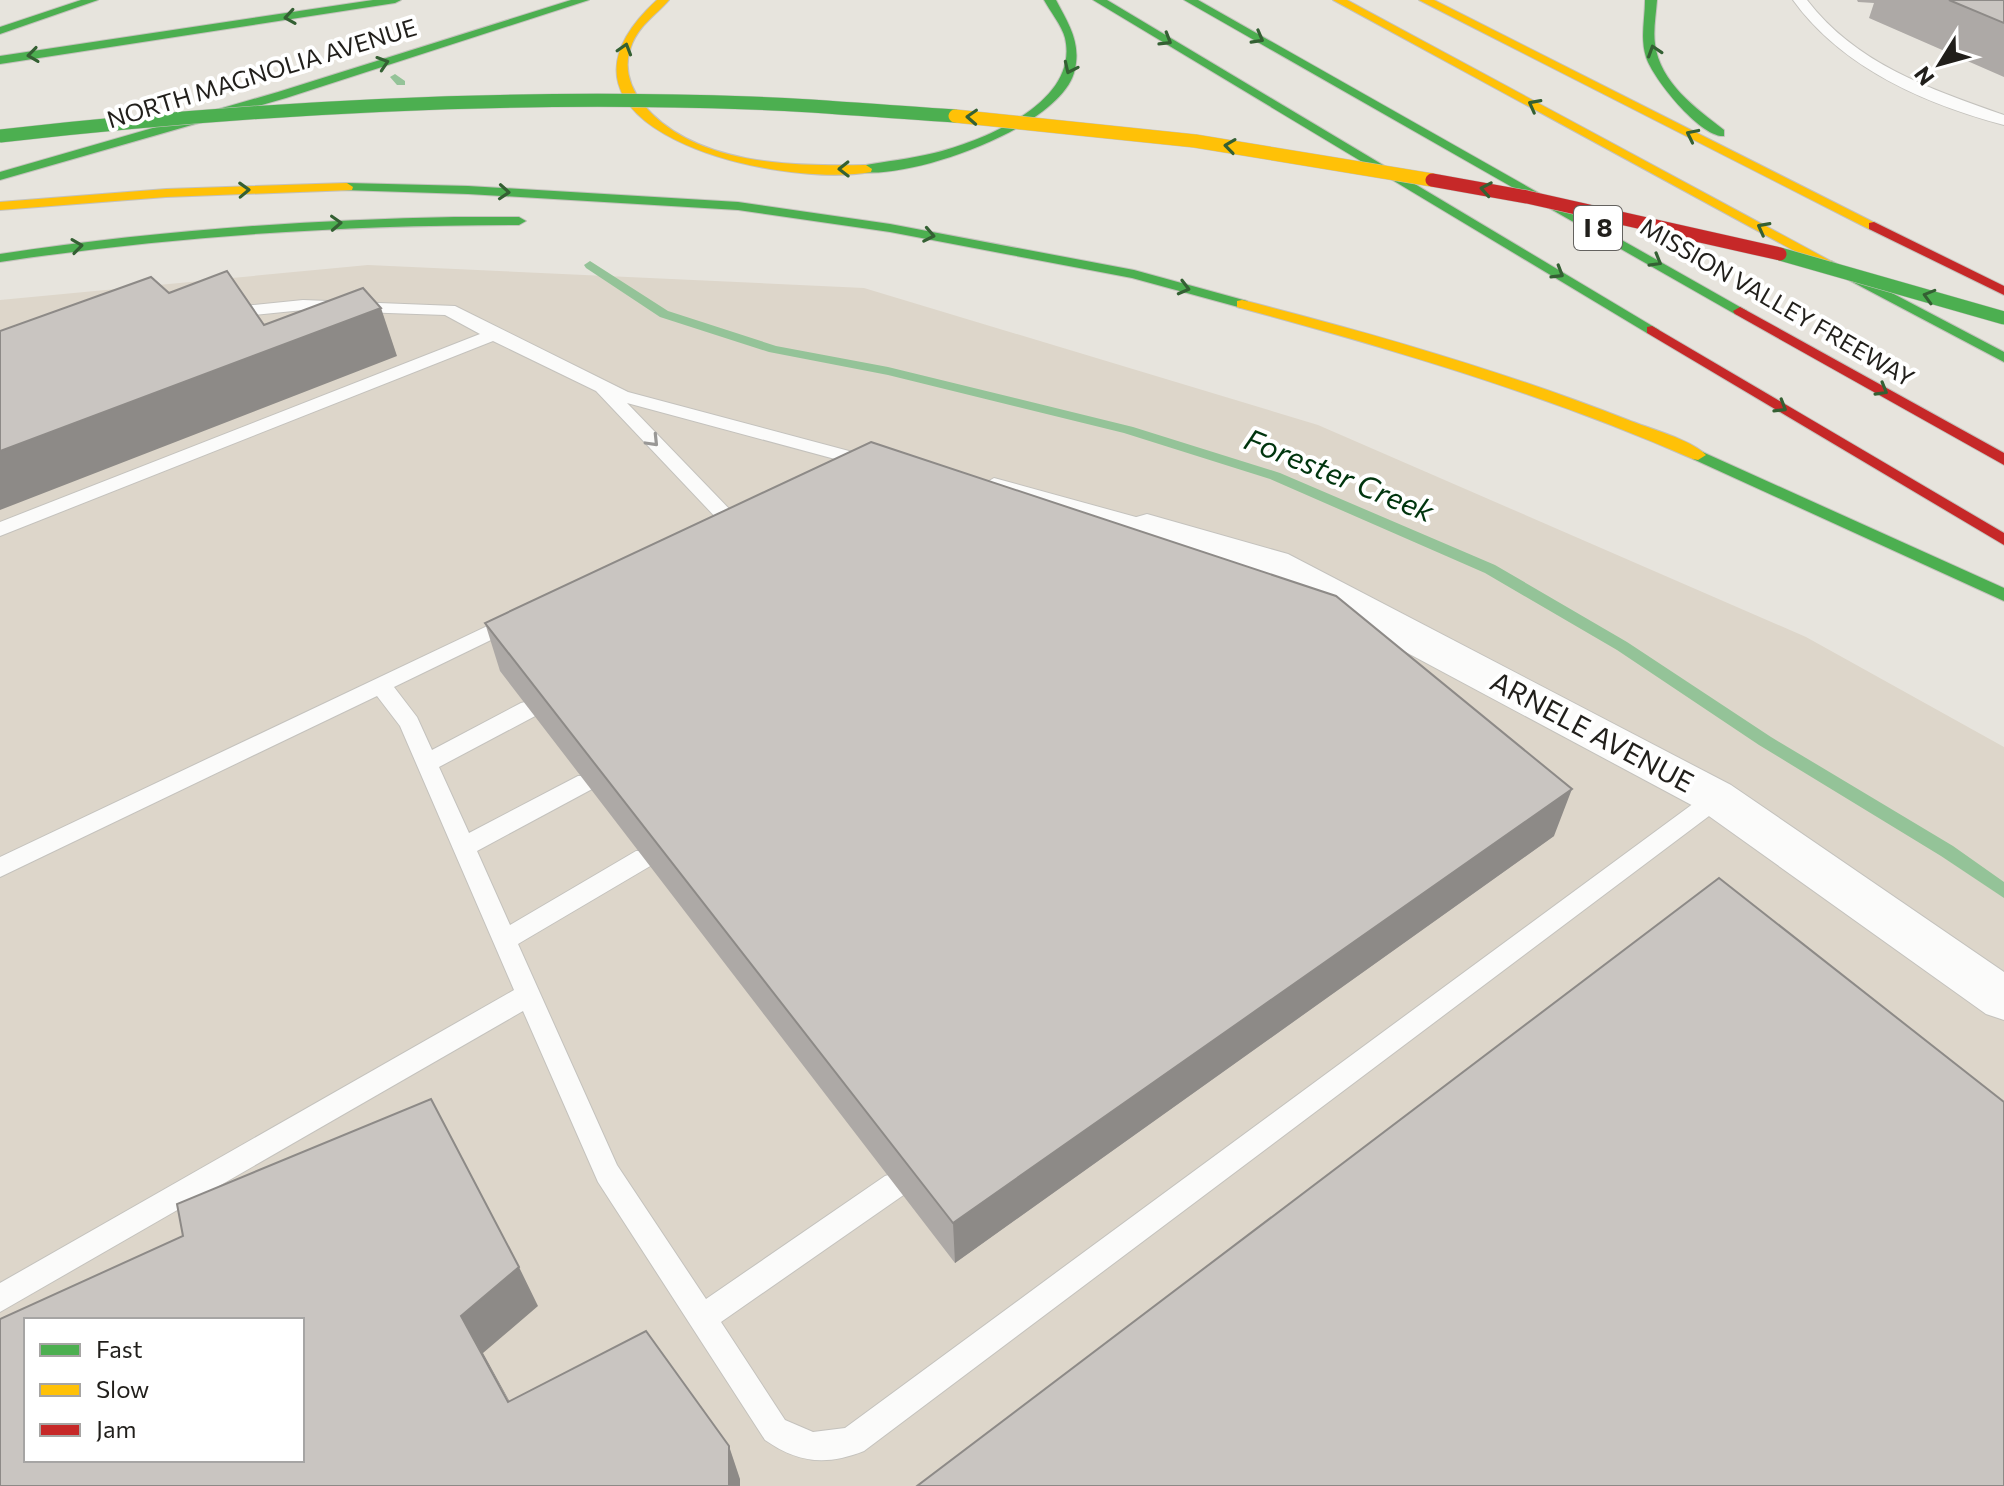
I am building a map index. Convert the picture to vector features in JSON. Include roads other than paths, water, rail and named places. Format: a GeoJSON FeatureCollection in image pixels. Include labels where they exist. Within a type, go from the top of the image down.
{"type":"FeatureCollection","features":[{"type":"Feature","properties":{"kind":"highway"},"geometry":{"type":"LineString","coordinates":[[0,31],[92,0]]}},
{"type":"Feature","properties":{"kind":"highway","name":"NORTH MAGNOLIA AVENUE"},"geometry":{"type":"LineString","coordinates":[[0,60],[395,0]]}},
{"type":"Feature","properties":{"kind":"highway","name":"NORTH MAGNOLIA AVENUE"},"geometry":{"type":"LineString","coordinates":[[0,176],[282,95],[583,0]]}},
{"type":"Feature","properties":{"kind":"highway"},"geometry":{"type":"LineString","coordinates":[[663,0],[637,23],[621,56],[621,83],[635,108],[680,139],[719,155],[795,168],[846,170],[893,166],[939,157],[1017,127],[1043,106],[1061,87],[1076,60],[1075,39],[1050,0]]}},
{"type":"Feature","properties":{"kind":"highway"},"geometry":{"type":"LineString","coordinates":[[1099,0],[2004,540]]}},
{"type":"Feature","properties":{"kind":"highway","name":"MISSION VALLEY FREEWAY"},"geometry":{"type":"LineString","coordinates":[[1190,0],[2004,460]]}},
{"type":"Feature","properties":{"kind":"highway","name":"MISSION VALLEY FREEWAY"},"geometry":{"type":"LineString","coordinates":[[1339,0],[2004,358]]}},
{"type":"Feature","properties":{"kind":"highway"},"geometry":{"type":"LineString","coordinates":[[1425,0],[2004,291]]}},
{"type":"Feature","properties":{"kind":"highway"},"geometry":{"type":"LineString","coordinates":[[1651,0],[1649,47],[1666,80],[1694,113],[1755,155],[1887,232]]}},
{"type":"Feature","properties":{"kind":"highway"},"geometry":{"type":"LineString","coordinates":[[0,187],[282,95]]}},
{"type":"Feature","properties":{"kind":"highway"},"geometry":{"type":"LineString","coordinates":[[0,136],[137,119],[422,104],[722,102],[1078,124],[1292,155],[1527,197],[1751,246],[2004,318]]}},
{"type":"Feature","properties":{"kind":"highway"},"geometry":{"type":"LineString","coordinates":[[0,206],[166,193],[343,187],[468,190],[738,206],[890,228],[1134,274],[1446,360],[1654,435],[2004,595]]}},
{"type":"Feature","properties":{"kind":"highway"},"geometry":{"type":"LineString","coordinates":[[0,258],[164,235],[256,227],[451,220],[545,222]]}},
{"type":"Feature","properties":{"kind":"highway"},"geometry":{"type":"LineString","coordinates":[[733,225],[890,228]]}},
{"type":"Feature","properties":{"kind":"street","name":"ARNELE AVENUE"},"geometry":{"type":"LineString","coordinates":[[1147,527],[1274,564],[1717,798],[2004,999]]}},
{"type":"Feature","properties":{"kind":"lane"},"geometry":{"type":"LineString","coordinates":[[1800,0],[1816,22],[1868,64],[2004,120]]}},
{"type":"Feature","properties":{"kind":"lane"},"geometry":{"type":"LineString","coordinates":[[211,314],[303,305],[449,310],[598,385],[651,404],[881,464],[832,478]]}},
{"type":"Feature","properties":{"kind":"lane"},"geometry":{"type":"LineString","coordinates":[[0,529],[494,335]]}},
{"type":"Feature","properties":{"kind":"lane"},"geometry":{"type":"LineString","coordinates":[[598,385],[721,521],[749,508]]}},
{"type":"Feature","properties":{"kind":"lane"},"geometry":{"type":"LineString","coordinates":[[979,479],[1147,527]]}},
{"type":"Feature","properties":{"kind":"lane"},"geometry":{"type":"LineString","coordinates":[[0,868],[536,610]]}},
{"type":"Feature","properties":{"kind":"lane"},"geometry":{"type":"LineString","coordinates":[[381,685],[409,723],[607,1173],[775,1430],[795,1444],[823,1450],[853,1440],[1717,798]]}},
{"type":"Feature","properties":{"kind":"lane"},"geometry":{"type":"LineString","coordinates":[[427,763],[529,709]]}},
{"type":"Feature","properties":{"kind":"lane"},"geometry":{"type":"LineString","coordinates":[[464,847],[586,782]]}},
{"type":"Feature","properties":{"kind":"lane"},"geometry":{"type":"LineString","coordinates":[[506,939],[644,858]]}},
{"type":"Feature","properties":{"kind":"lane"},"geometry":{"type":"LineString","coordinates":[[0,1298],[530,994]]}},
{"type":"Feature","properties":{"kind":"lane"},"geometry":{"type":"LineString","coordinates":[[701,1319],[895,1185]]}},
{"type":"Feature","properties":{"kind":"waterway","name":"Forester Creek"},"geometry":{"type":"LineString","coordinates":[[395,77],[401,83]]}},
{"type":"Feature","properties":{"kind":"waterway","name":"Forester Creek"},"geometry":{"type":"LineString","coordinates":[[590,265],[664,314],[774,349],[888,371],[1128,430],[1275,476],[1490,569],[1622,646],[1765,741],[1947,851],[2004,891]]}}]}
